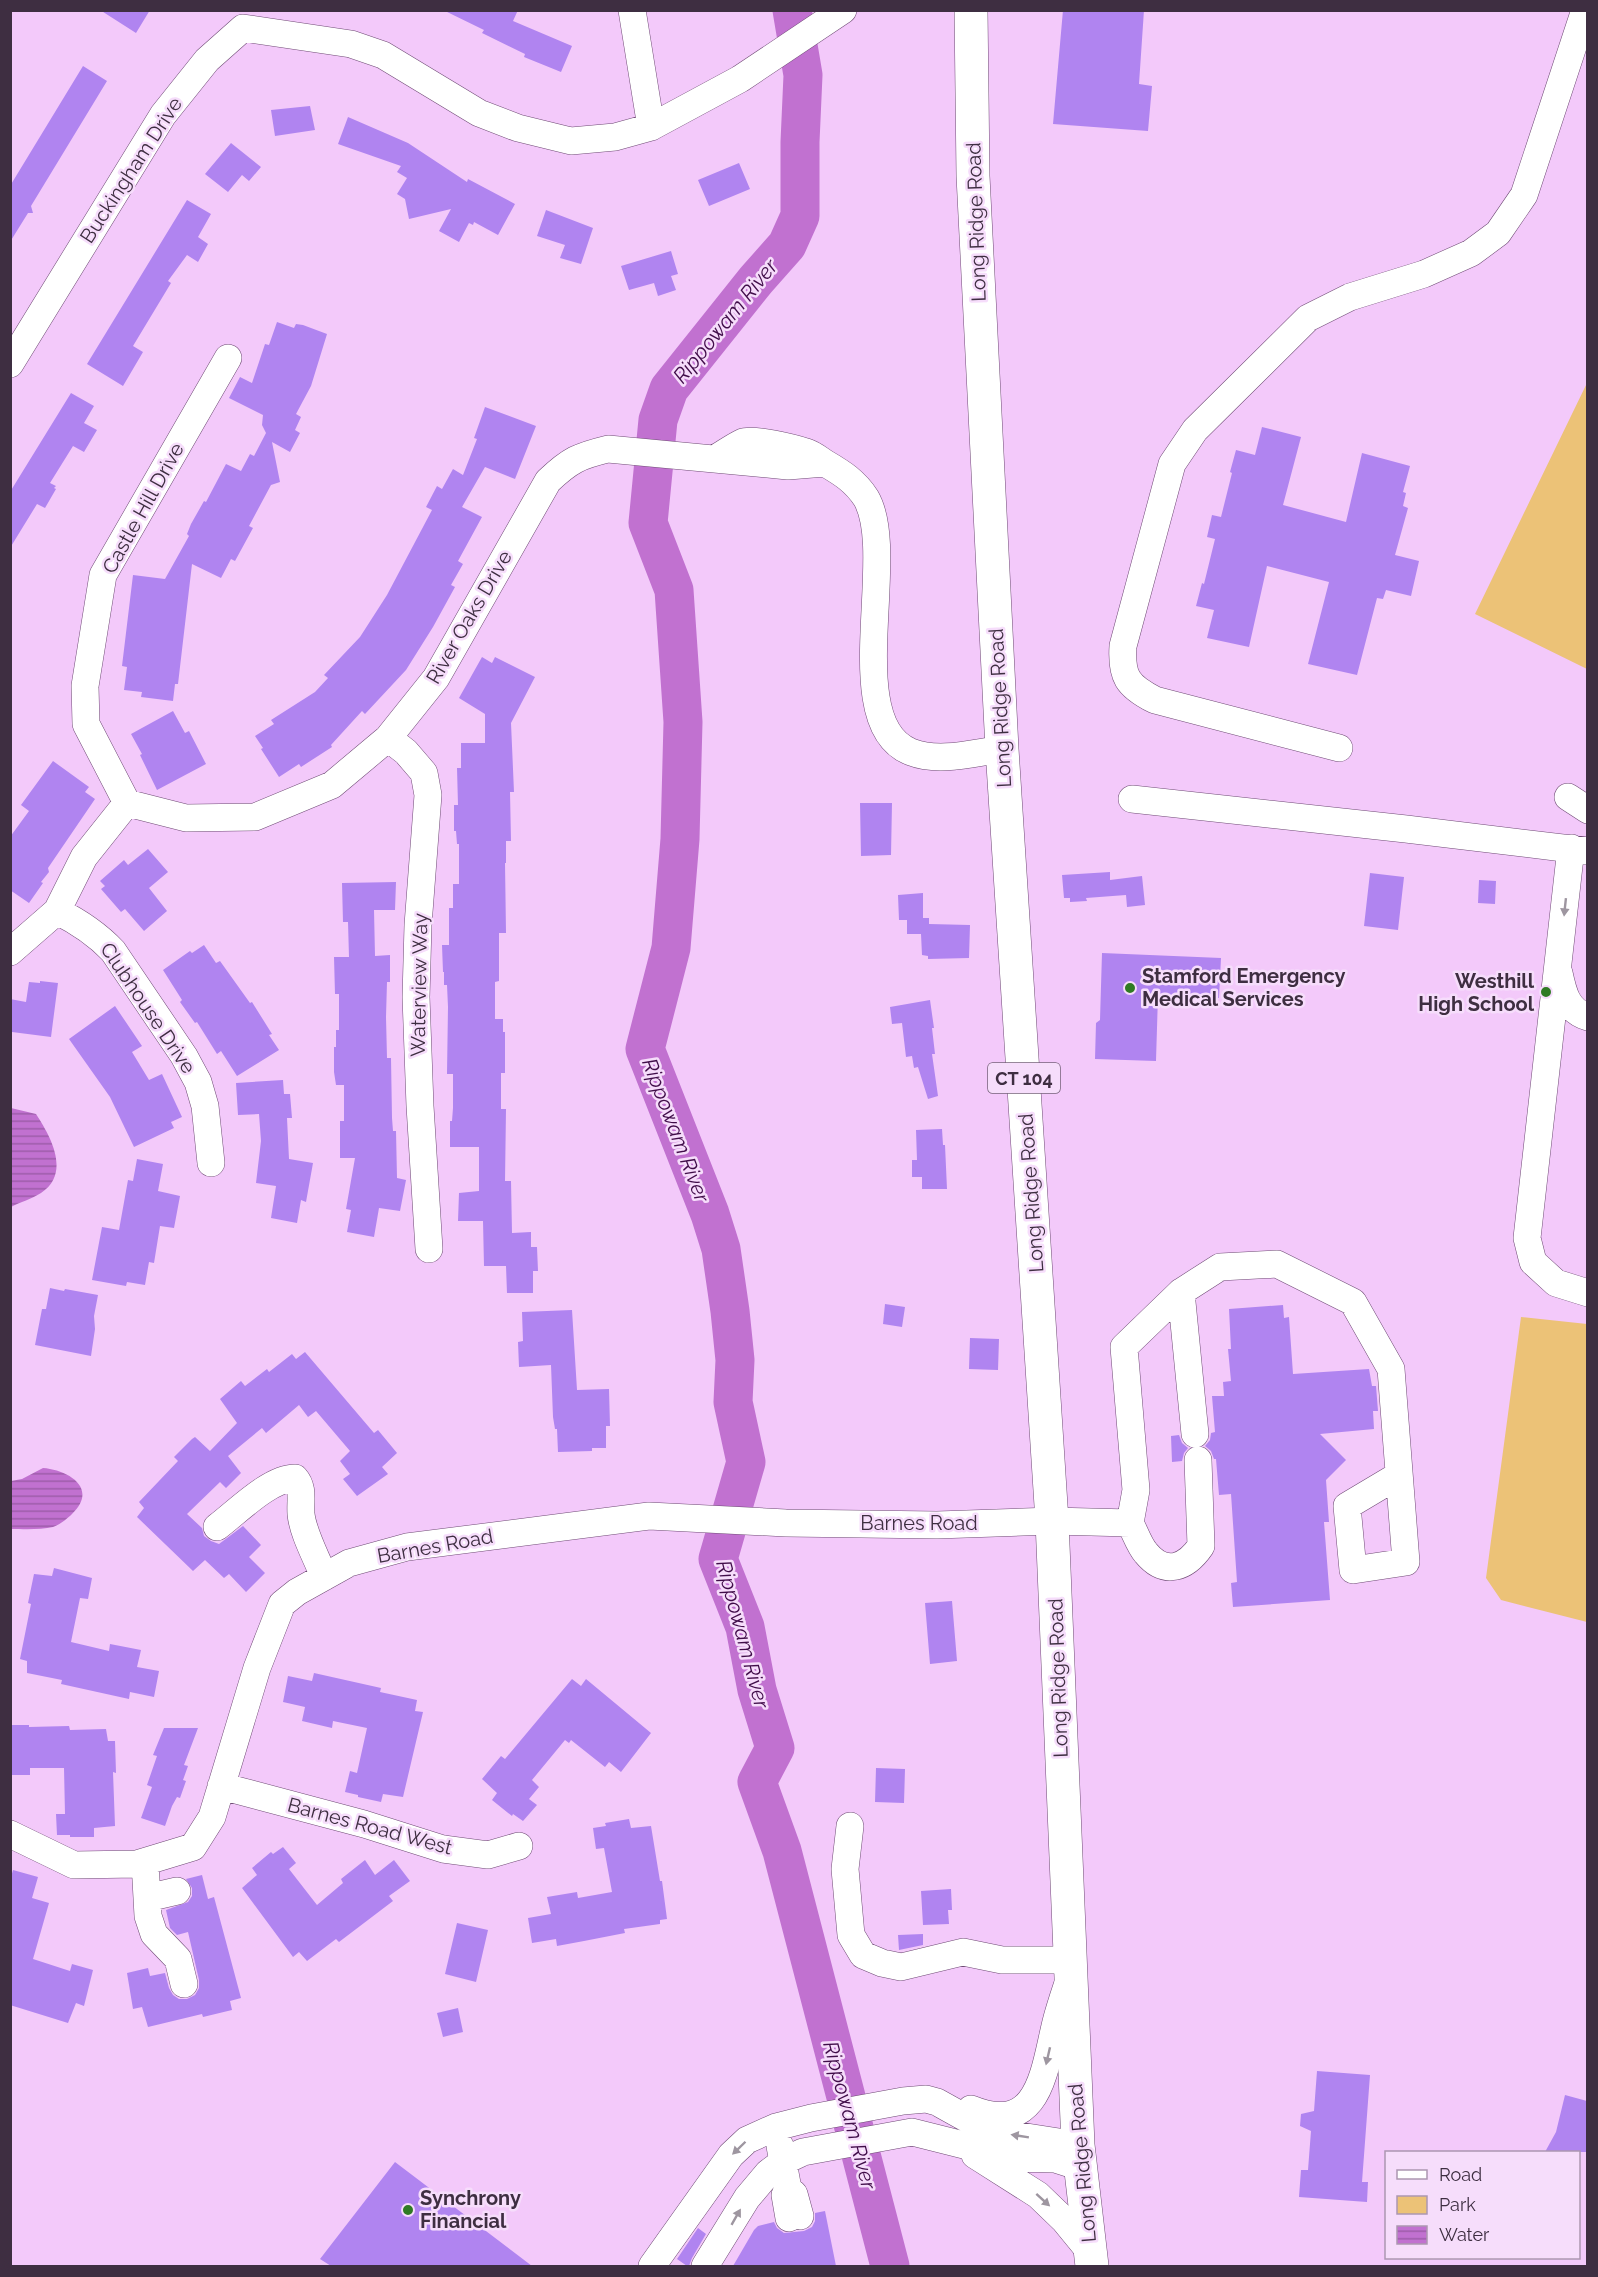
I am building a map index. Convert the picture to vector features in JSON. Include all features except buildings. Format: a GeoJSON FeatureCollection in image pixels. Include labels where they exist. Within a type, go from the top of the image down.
{"type":"FeatureCollection","features":[{"type":"Feature","properties":{"kind":"main road","name":"Long Ridge Road"},"geometry":{"type":"LineString","coordinates":[[971,10],[973,176],[1002,749],[1052,1521],[1069,1970],[1079,2156],[1091,2260]]}},
{"type":"Feature","properties":{"kind":"street"},"geometry":{"type":"LineString","coordinates":[[632,10],[651,127]]}},
{"type":"Feature","properties":{"kind":"street"},"geometry":{"type":"LineString","coordinates":[[1338,748],[1165,703],[1141,693],[1129,682],[1122,666],[1123,646],[1172,464],[1195,430],[1308,318],[1350,297],[1424,274],[1471,253],[1498,233],[1524,195],[1585,10]]}},
{"type":"Feature","properties":{"kind":"street","name":"Buckingham Drive"},"geometry":{"type":"LineString","coordinates":[[10,364],[163,115],[236,19],[362,47],[383,55],[479,113],[518,128],[572,141],[615,137],[651,127],[740,80],[843,11]]}},
{"type":"Feature","properties":{"kind":"street","name":"Castle Hill Drive"},"geometry":{"type":"LineString","coordinates":[[127,803],[86,724],[85,686],[103,575],[228,358]]}},
{"type":"Feature","properties":{"kind":"street","name":"River Oaks Drive"},"geometry":{"type":"LineString","coordinates":[[127,803],[186,818],[255,817],[332,785],[388,738],[436,678],[548,481],[568,462],[586,454],[608,449],[716,458],[745,441],[790,447],[810,453],[843,471],[867,499],[871,513],[876,560],[874,675],[876,699],[888,730],[897,743],[904,748],[926,756],[949,757],[1002,749]]}},
{"type":"Feature","properties":{"kind":"street","name":"Waterview Way"},"geometry":{"type":"LineString","coordinates":[[388,738],[406,752],[424,773],[428,795],[419,913],[416,997],[429,1249]]}},
{"type":"Feature","properties":{"kind":"street"},"geometry":{"type":"LineString","coordinates":[[1132,799],[1579,850],[1558,966],[1527,1238],[1533,1262],[1556,1283],[1587,1293]]}},
{"type":"Feature","properties":{"kind":"street"},"geometry":{"type":"LineString","coordinates":[[10,952],[57,911],[84,857],[127,803]]}},
{"type":"Feature","properties":{"kind":"street","name":"Clubhouse Drive"},"geometry":{"type":"LineString","coordinates":[[57,911],[83,923],[113,951],[184,1056],[198,1083],[205,1106],[211,1163]]}},
{"type":"Feature","properties":{"kind":"street"},"geometry":{"type":"LineString","coordinates":[[1558,966],[1564,997],[1578,1014],[1587,1017]]}},
{"type":"Feature","properties":{"kind":"street"},"geometry":{"type":"LineString","coordinates":[[1546,1071],[1560,1043],[1572,1033],[1587,1029]]}},
{"type":"Feature","properties":{"kind":"street"},"geometry":{"type":"LineString","coordinates":[[1181,1292],[1196,1447],[1201,1546],[1193,1557],[1174,1568],[1162,1567],[1146,1553],[1130,1523],[1136,1490],[1124,1347],[1181,1292],[1220,1267],[1277,1263],[1353,1302],[1391,1369],[1399,1475]]}},
{"type":"Feature","properties":{"kind":"street"},"geometry":{"type":"LineString","coordinates":[[217,1527],[274,1483],[286,1478],[295,1478],[301,1489],[301,1515],[324,1577]]}},
{"type":"Feature","properties":{"kind":"street","name":"Barnes Road"},"geometry":{"type":"LineString","coordinates":[[10,1834],[74,1865],[137,1864],[193,1847],[212,1817],[257,1668],[282,1604],[297,1592],[349,1563],[407,1547],[649,1516],[786,1523],[937,1525],[1052,1521],[1130,1523]]}},
{"type":"Feature","properties":{"kind":"street","name":"Barnes Road West"},"geometry":{"type":"LineString","coordinates":[[221,1786],[364,1824],[442,1849],[488,1855],[519,1846]]}},
{"type":"Feature","properties":{"kind":"street"},"geometry":{"type":"LineString","coordinates":[[652,2266],[731,2155],[747,2140],[776,2127],[811,2118],[926,2099],[958,2104],[984,2114],[1003,2117],[1034,2098],[1047,2063],[1069,1970],[963,1952],[901,1967],[882,1963],[863,1955],[851,1935],[845,1869],[850,1826]]}},
{"type":"Feature","properties":{"kind":"street"},"geometry":{"type":"LineString","coordinates":[[145,1862],[148,1916],[154,1934],[178,1959],[184,1984]]}},
{"type":"Feature","properties":{"kind":"street"},"geometry":{"type":"LineString","coordinates":[[147,1899],[177,1891]]}},
{"type":"Feature","properties":{"kind":"street"},"geometry":{"type":"LineString","coordinates":[[937,2102],[1001,2133],[1079,2156]]}},
{"type":"Feature","properties":{"kind":"street"},"geometry":{"type":"LineString","coordinates":[[776,2127],[788,2189],[794,2194],[795,2217]]}},
{"type":"Feature","properties":{"kind":"street"},"geometry":{"type":"LineString","coordinates":[[705,2266],[747,2198],[768,2173],[784,2161],[803,2152],[912,2132],[1015,2158],[1055,2159],[1079,2156]]}},
{"type":"Feature","properties":{"kind":"street"},"geometry":{"type":"LineString","coordinates":[[958,2145],[1038,2195],[1064,2220],[1091,2260]]}},
{"type":"Feature","properties":{"kind":"green space"},"geometry":{"type":"Polygon","coordinates":[[[1587,383],[1587,669],[1475,614],[1587,383]]]}},
{"type":"Feature","properties":{"kind":"green space"},"geometry":{"type":"Polygon","coordinates":[[[1521,1317],[1587,1324],[1587,1622],[1501,1600],[1486,1578],[1521,1317]]]}},
{"type":"Feature","properties":{"kind":"water"},"geometry":{"type":"Polygon","coordinates":[[[11,1108],[36,1114],[52,1144],[57,1165],[50,1185],[41,1193],[11,1207],[11,1108]]]}},
{"type":"Feature","properties":{"kind":"water"},"geometry":{"type":"Polygon","coordinates":[[[43,1468],[62,1472],[77,1482],[82,1496],[80,1505],[68,1518],[53,1527],[11,1529],[11,1481],[22,1479],[43,1468]]]}},
{"type":"Feature","properties":{"kind":"waterway","name":"Rippowam River"},"geometry":{"type":"LineString","coordinates":[[792,10],[803,75],[800,216],[787,245],[669,389],[658,420],[648,523],[674,590],[683,722],[680,839],[671,948],[645,1049],[710,1214],[721,1249],[735,1360],[733,1402],[746,1462],[718,1559],[745,1627],[757,1690],[775,1748],[757,1782],[782,1851],[890,2266]]}},
{"type":"Feature","properties":{"kind":"place","name":"Stamford Emergency Medical Services"},"geometry":{"type":"Point","coordinates":[1130,988]}},
{"type":"Feature","properties":{"kind":"place","name":"Westhill High School"},"geometry":{"type":"Point","coordinates":[1546,992]}},
{"type":"Feature","properties":{"kind":"place","name":"Synchrony Financial"},"geometry":{"type":"Point","coordinates":[408,2210]}}]}
